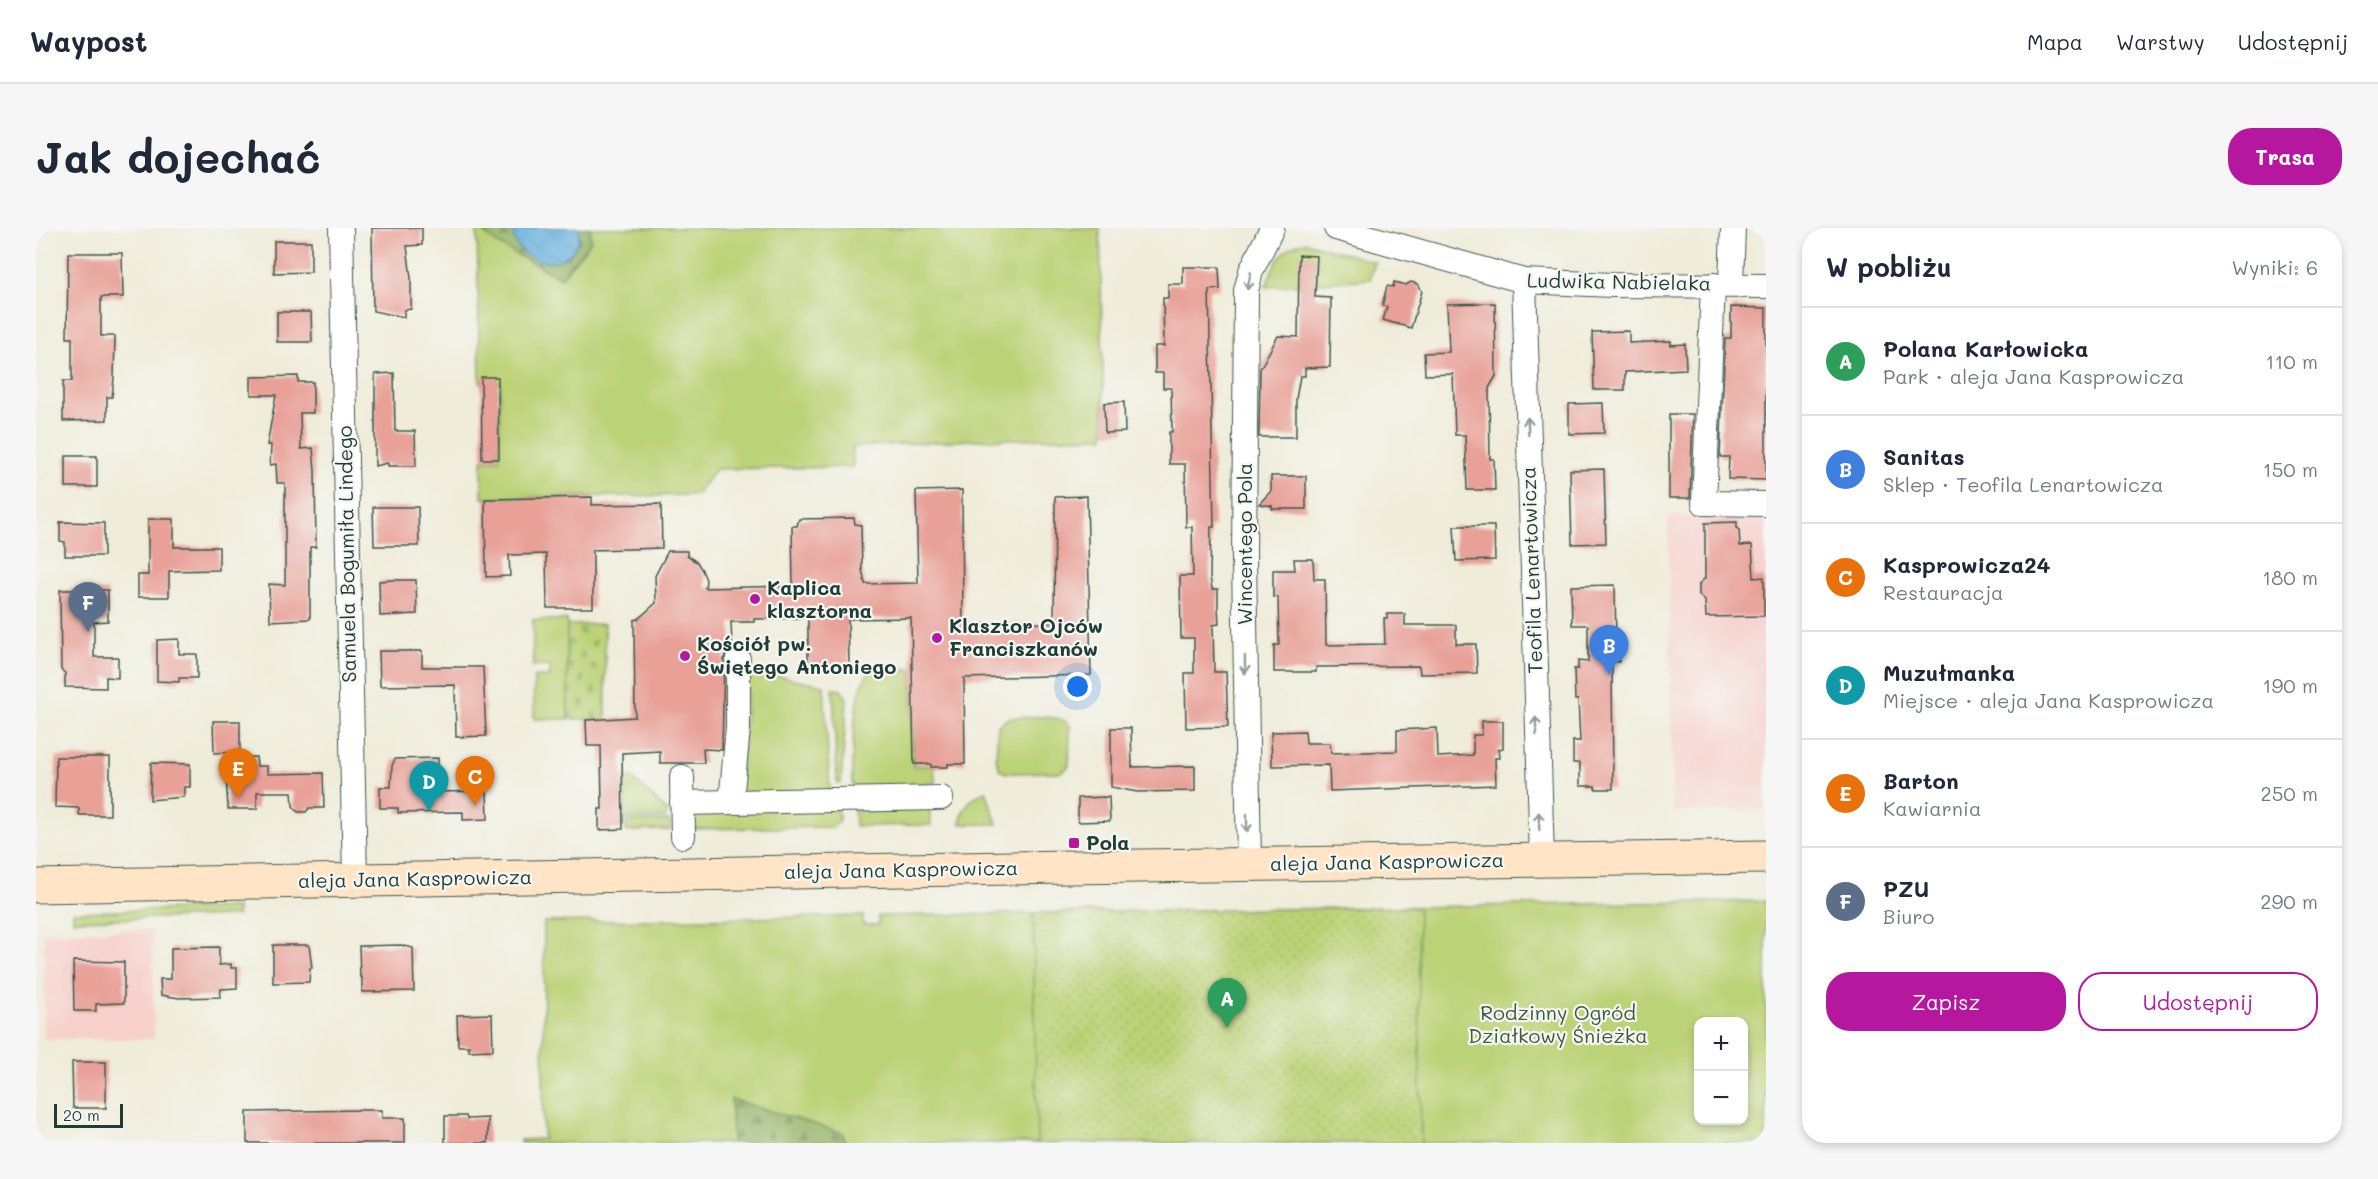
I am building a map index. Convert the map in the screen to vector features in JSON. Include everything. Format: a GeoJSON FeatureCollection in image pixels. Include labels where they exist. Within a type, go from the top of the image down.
{"type":"FeatureCollection","features":[{"type":"Feature","properties":{"kind":"street","name":"Samuela Bogumiła Lindego"},"geometry":{"type":"LineString","coordinates":[[341,228],[355,880]]}},
{"type":"Feature","properties":{"kind":"street","name":"Wincentego Pola"},"geometry":{"type":"LineString","coordinates":[[1249,865],[1244,559],[1246,291],[1251,271],[1272,228]]}},
{"type":"Feature","properties":{"kind":"street","name":"Ludwika Nabielaka"},"geometry":{"type":"LineString","coordinates":[[1336,228],[1524,281],[1612,285],[1766,286]]}},
{"type":"Feature","properties":{"kind":"street"},"geometry":{"type":"LineString","coordinates":[[1733,228],[1722,284],[1704,503],[1766,504]]}},
{"type":"Feature","properties":{"kind":"street","name":"Teofila Lenartowicza"},"geometry":{"type":"LineString","coordinates":[[1524,281],[1542,859]]}},
{"type":"Feature","properties":{"kind":"street"},"geometry":{"type":"LineString","coordinates":[[731,802],[738,728],[738,659]]}},
{"type":"Feature","properties":{"kind":"street"},"geometry":{"type":"LineString","coordinates":[[682,777],[683,836]]}},
{"type":"Feature","properties":{"kind":"street"},"geometry":{"type":"LineString","coordinates":[[682,803],[941,798]]}},
{"type":"Feature","properties":{"kind":"street","name":"aleja Jana Kasprowicza"},"geometry":{"type":"LineString","coordinates":[[36,886],[1766,857]]}},
{"type":"Feature","properties":{"kind":"shaded area"},"geometry":{"type":"Polygon","coordinates":[[[1668,516],[1766,518],[1766,810],[1673,812],[1668,516]]]}},
{"type":"Feature","properties":{"kind":"shaded area"},"geometry":{"type":"Polygon","coordinates":[[[152,930],[154,1039],[44,1039],[44,932],[152,930]]]}},
{"type":"Feature","properties":{"kind":"green space"},"geometry":{"type":"Polygon","coordinates":[[[477,228],[1100,228],[1104,437],[971,440],[853,447],[853,467],[716,469],[696,495],[482,498],[482,461],[499,460],[500,383],[480,382],[477,228]]]}},
{"type":"Feature","properties":{"kind":"green space"},"geometry":{"type":"Polygon","coordinates":[[[482,228],[512,228],[515,241],[568,258],[580,240],[579,228],[590,228],[591,241],[561,278],[497,244],[481,230],[482,228]]]}},
{"type":"Feature","properties":{"kind":"green space"},"geometry":{"type":"Polygon","coordinates":[[[1306,242],[1375,262],[1370,279],[1266,287],[1275,264],[1284,252],[1290,247],[1306,242]]]}},
{"type":"Feature","properties":{"kind":"green space"},"geometry":{"type":"Polygon","coordinates":[[[533,620],[567,620],[568,719],[534,719],[534,677],[550,677],[550,666],[533,666],[533,620]]]}},
{"type":"Feature","properties":{"kind":"green space"},"geometry":{"type":"Polygon","coordinates":[[[605,624],[606,719],[568,719],[567,625],[605,624]]]}},
{"type":"Feature","properties":{"kind":"green space"},"geometry":{"type":"Polygon","coordinates":[[[912,669],[913,766],[934,766],[935,783],[927,783],[926,792],[855,790],[852,782],[852,757],[857,707],[864,680],[873,670],[912,669]]]}},
{"type":"Feature","properties":{"kind":"green space"},"geometry":{"type":"Polygon","coordinates":[[[753,671],[824,685],[830,793],[739,794],[749,673],[753,671]]]}},
{"type":"Feature","properties":{"kind":"green space"},"geometry":{"type":"Polygon","coordinates":[[[833,689],[841,690],[847,698],[841,783],[837,783],[833,689]]]}},
{"type":"Feature","properties":{"kind":"green space"},"geometry":{"type":"Polygon","coordinates":[[[1051,717],[1066,722],[1070,726],[1069,765],[1066,769],[1061,772],[1006,773],[1000,770],[996,758],[998,726],[1008,718],[1051,717]]]}},
{"type":"Feature","properties":{"kind":"green space"},"geometry":{"type":"Polygon","coordinates":[[[630,776],[668,812],[665,818],[625,818],[625,777],[630,776]]]}},
{"type":"Feature","properties":{"kind":"green space"},"geometry":{"type":"Polygon","coordinates":[[[986,791],[997,824],[961,824],[961,818],[968,804],[986,791]]]}},
{"type":"Feature","properties":{"kind":"green space"},"geometry":{"type":"Polygon","coordinates":[[[854,804],[929,804],[931,825],[855,826],[854,804]]]}},
{"type":"Feature","properties":{"kind":"green space"},"geometry":{"type":"Polygon","coordinates":[[[834,807],[839,815],[839,822],[833,827],[693,829],[693,809],[834,807]]]}},
{"type":"Feature","properties":{"kind":"green space"},"geometry":{"type":"Polygon","coordinates":[[[626,821],[670,821],[670,830],[626,831],[626,821]]]}},
{"type":"Feature","properties":{"kind":"green space","name":"Rodzinny Ogród Działkowy Śnieżka"},"geometry":{"type":"Polygon","coordinates":[[[1766,901],[1766,1143],[1232,1143],[1231,910],[1766,901]]]}},
{"type":"Feature","properties":{"kind":"green space"},"geometry":{"type":"Polygon","coordinates":[[[1418,907],[1421,1143],[1037,1143],[1033,913],[1418,907]]]}},
{"type":"Feature","properties":{"kind":"green space"},"geometry":{"type":"Polygon","coordinates":[[[237,908],[237,916],[73,920],[73,912],[237,908]]]}},
{"type":"Feature","properties":{"kind":"green space"},"geometry":{"type":"Polygon","coordinates":[[[1214,910],[1216,1143],[844,1143],[843,1133],[731,1100],[732,1143],[520,1143],[520,1140],[543,1139],[544,922],[863,916],[863,925],[878,925],[878,916],[1214,910]]]}},
{"type":"Feature","properties":{"kind":"green space"},"geometry":{"type":"Polygon","coordinates":[[[731,1099],[843,1133],[844,1143],[732,1143],[731,1099]]]}},
{"type":"Feature","properties":{"kind":"water"},"geometry":{"type":"Polygon","coordinates":[[[512,228],[579,228],[578,242],[572,252],[564,258],[542,261],[531,258],[522,251],[515,242],[512,228]]]}},
{"type":"Feature","properties":{"kind":"building"},"geometry":{"type":"Polygon","coordinates":[[[372,228],[422,228],[422,245],[407,246],[411,278],[411,309],[404,310],[404,317],[373,311],[372,228]]]}},
{"type":"Feature","properties":{"kind":"building"},"geometry":{"type":"Polygon","coordinates":[[[274,241],[311,241],[311,272],[274,273],[274,241]]]}},
{"type":"Feature","properties":{"kind":"building"},"geometry":{"type":"Polygon","coordinates":[[[68,253],[122,253],[123,297],[101,297],[101,336],[115,336],[114,378],[112,397],[107,397],[107,420],[63,421],[63,381],[72,381],[72,338],[67,338],[68,253]]]}},
{"type":"Feature","properties":{"kind":"building"},"geometry":{"type":"Polygon","coordinates":[[[1299,255],[1317,256],[1315,297],[1331,298],[1330,367],[1305,368],[1305,376],[1300,376],[1296,399],[1296,437],[1259,437],[1260,369],[1278,336],[1298,337],[1299,255]]]}},
{"type":"Feature","properties":{"kind":"building"},"geometry":{"type":"Polygon","coordinates":[[[1183,267],[1219,267],[1220,289],[1209,290],[1214,527],[1211,527],[1210,576],[1212,589],[1218,589],[1219,624],[1213,625],[1214,672],[1226,672],[1228,727],[1186,728],[1185,673],[1194,673],[1194,638],[1181,638],[1180,576],[1193,576],[1192,527],[1186,527],[1185,464],[1169,464],[1169,432],[1172,432],[1171,388],[1163,388],[1163,373],[1155,373],[1155,346],[1164,346],[1163,298],[1168,298],[1168,284],[1183,284],[1183,267]]]}},
{"type":"Feature","properties":{"kind":"building"},"geometry":{"type":"Polygon","coordinates":[[[1394,282],[1406,285],[1411,282],[1418,284],[1422,291],[1411,328],[1383,320],[1387,307],[1382,306],[1387,286],[1393,287],[1394,282]]]}},
{"type":"Feature","properties":{"kind":"building"},"geometry":{"type":"Polygon","coordinates":[[[1495,303],[1496,376],[1489,388],[1490,459],[1494,459],[1495,490],[1467,490],[1465,435],[1455,435],[1453,374],[1425,375],[1424,353],[1449,352],[1447,304],[1495,303]]]}},
{"type":"Feature","properties":{"kind":"building"},"geometry":{"type":"Polygon","coordinates":[[[1731,307],[1766,308],[1766,480],[1728,479],[1729,457],[1720,457],[1725,338],[1731,338],[1731,307]]]}},
{"type":"Feature","properties":{"kind":"building"},"geometry":{"type":"Polygon","coordinates":[[[277,312],[311,312],[312,342],[277,342],[277,312]]]}},
{"type":"Feature","properties":{"kind":"building"},"geometry":{"type":"Polygon","coordinates":[[[1629,331],[1629,343],[1671,341],[1671,345],[1685,344],[1686,369],[1625,372],[1625,390],[1594,390],[1592,332],[1629,331]]]}},
{"type":"Feature","properties":{"kind":"building"},"geometry":{"type":"Polygon","coordinates":[[[394,373],[395,431],[415,431],[416,466],[388,466],[388,463],[375,466],[375,374],[394,373]]]}},
{"type":"Feature","properties":{"kind":"building"},"geometry":{"type":"Polygon","coordinates":[[[298,376],[298,382],[313,382],[313,413],[300,413],[301,449],[313,448],[315,470],[316,547],[310,547],[310,619],[270,621],[269,584],[285,585],[285,483],[277,483],[276,464],[270,465],[271,445],[267,445],[276,395],[251,395],[251,377],[298,376]]]}},
{"type":"Feature","properties":{"kind":"building"},"geometry":{"type":"Polygon","coordinates":[[[481,377],[498,377],[499,459],[482,459],[481,377]]]}},
{"type":"Feature","properties":{"kind":"building"},"geometry":{"type":"Polygon","coordinates":[[[1124,402],[1125,432],[1105,433],[1104,403],[1124,402]]]}},
{"type":"Feature","properties":{"kind":"building"},"geometry":{"type":"Polygon","coordinates":[[[1603,403],[1604,433],[1569,434],[1569,404],[1603,403]]]}},
{"type":"Feature","properties":{"kind":"building"},"geometry":{"type":"Polygon","coordinates":[[[1669,414],[1693,414],[1690,498],[1669,498],[1669,414]]]}},
{"type":"Feature","properties":{"kind":"building"},"geometry":{"type":"Polygon","coordinates":[[[66,456],[97,456],[97,487],[66,487],[66,456]]]}},
{"type":"Feature","properties":{"kind":"building"},"geometry":{"type":"Polygon","coordinates":[[[1604,469],[1606,543],[1572,544],[1570,470],[1604,469]]]}},
{"type":"Feature","properties":{"kind":"building"},"geometry":{"type":"Polygon","coordinates":[[[1271,476],[1306,476],[1306,509],[1272,509],[1272,506],[1259,504],[1271,491],[1271,476]]]}},
{"type":"Feature","properties":{"kind":"building"},"geometry":{"type":"Polygon","coordinates":[[[962,490],[963,624],[1054,623],[1055,497],[1087,496],[1091,675],[964,678],[965,764],[931,767],[931,764],[914,764],[911,618],[848,619],[849,665],[821,666],[821,664],[808,666],[808,618],[754,619],[754,622],[731,622],[732,646],[726,651],[724,659],[722,750],[703,749],[704,763],[660,763],[660,751],[622,753],[623,829],[599,830],[599,809],[602,809],[601,746],[587,746],[586,720],[635,717],[634,620],[656,603],[655,576],[668,551],[687,551],[687,556],[697,562],[702,570],[706,580],[705,588],[793,586],[792,526],[797,526],[799,519],[854,518],[855,524],[861,525],[862,569],[865,584],[918,583],[916,491],[962,490]]]}},
{"type":"Feature","properties":{"kind":"building"},"geometry":{"type":"Polygon","coordinates":[[[592,497],[592,505],[661,504],[662,548],[593,550],[593,608],[547,608],[546,554],[509,555],[510,576],[486,577],[485,499],[592,497]]]}},
{"type":"Feature","properties":{"kind":"building"},"geometry":{"type":"Polygon","coordinates":[[[373,507],[418,507],[419,546],[374,546],[373,507]]]}},
{"type":"Feature","properties":{"kind":"building"},"geometry":{"type":"Polygon","coordinates":[[[148,519],[174,519],[174,547],[219,547],[219,570],[169,571],[169,597],[138,597],[138,575],[148,575],[148,519]]]}},
{"type":"Feature","properties":{"kind":"building"},"geometry":{"type":"Polygon","coordinates":[[[60,522],[104,523],[104,556],[65,556],[65,542],[60,541],[60,522]]]}},
{"type":"Feature","properties":{"kind":"building"},"geometry":{"type":"Polygon","coordinates":[[[1737,522],[1740,546],[1752,545],[1754,578],[1764,577],[1764,616],[1706,617],[1705,601],[1699,595],[1699,584],[1705,578],[1705,523],[1737,522]]]}},
{"type":"Feature","properties":{"kind":"building"},"geometry":{"type":"Polygon","coordinates":[[[1454,526],[1494,526],[1495,560],[1456,561],[1454,526]]]}},
{"type":"Feature","properties":{"kind":"building"},"geometry":{"type":"Polygon","coordinates":[[[1294,559],[1313,559],[1314,579],[1325,579],[1326,645],[1385,644],[1384,618],[1387,618],[1387,614],[1405,614],[1405,625],[1456,625],[1456,644],[1476,644],[1477,673],[1420,674],[1419,666],[1316,667],[1316,672],[1274,672],[1274,645],[1279,645],[1278,597],[1273,597],[1273,570],[1295,570],[1294,559]]]}},
{"type":"Feature","properties":{"kind":"building"},"geometry":{"type":"Polygon","coordinates":[[[416,580],[417,614],[380,616],[379,581],[416,580]]]}},
{"type":"Feature","properties":{"kind":"building"},"geometry":{"type":"Polygon","coordinates":[[[1615,585],[1616,642],[1618,642],[1619,662],[1612,661],[1613,789],[1595,789],[1595,786],[1580,786],[1580,763],[1573,763],[1573,741],[1580,741],[1574,669],[1578,669],[1578,661],[1588,662],[1588,625],[1572,625],[1571,586],[1615,585]]]}},
{"type":"Feature","properties":{"kind":"building"},"geometry":{"type":"Polygon","coordinates":[[[60,590],[108,590],[108,621],[94,622],[94,657],[118,657],[118,678],[106,677],[106,688],[65,687],[65,673],[61,670],[60,590]]]}},
{"type":"Feature","properties":{"kind":"building"},"geometry":{"type":"Polygon","coordinates":[[[179,639],[179,654],[197,654],[197,678],[179,678],[179,682],[157,681],[157,640],[179,639]]]}},
{"type":"Feature","properties":{"kind":"building"},"geometry":{"type":"Polygon","coordinates":[[[379,651],[422,651],[422,667],[483,667],[486,736],[456,737],[455,685],[380,686],[379,651]]]}},
{"type":"Feature","properties":{"kind":"building"},"geometry":{"type":"Polygon","coordinates":[[[213,721],[240,721],[240,752],[214,753],[213,721]]]}},
{"type":"Feature","properties":{"kind":"building"},"geometry":{"type":"Polygon","coordinates":[[[1482,721],[1503,721],[1503,748],[1499,749],[1500,758],[1495,758],[1496,785],[1330,791],[1329,765],[1272,766],[1271,732],[1305,731],[1306,743],[1330,743],[1331,753],[1397,751],[1397,730],[1437,728],[1438,757],[1473,755],[1473,735],[1482,735],[1482,721]]]}},
{"type":"Feature","properties":{"kind":"building"},"geometry":{"type":"Polygon","coordinates":[[[1111,728],[1131,728],[1132,767],[1195,766],[1195,791],[1137,792],[1111,787],[1111,728]]]}},
{"type":"Feature","properties":{"kind":"building"},"geometry":{"type":"Polygon","coordinates":[[[56,757],[110,757],[110,815],[79,815],[79,808],[55,807],[56,757]]]}},
{"type":"Feature","properties":{"kind":"building"},"geometry":{"type":"Polygon","coordinates":[[[256,757],[257,766],[267,766],[267,774],[323,773],[324,808],[309,808],[306,812],[298,812],[293,806],[292,792],[257,792],[257,809],[228,809],[225,758],[256,757]]]}},
{"type":"Feature","properties":{"kind":"building"},"geometry":{"type":"Polygon","coordinates":[[[438,758],[439,792],[487,791],[488,819],[463,820],[463,812],[398,813],[398,808],[380,808],[380,787],[391,787],[392,766],[395,759],[438,758]]]}},
{"type":"Feature","properties":{"kind":"building"},"geometry":{"type":"Polygon","coordinates":[[[151,763],[190,764],[190,787],[184,787],[184,797],[150,800],[151,763]]]}},
{"type":"Feature","properties":{"kind":"building"},"geometry":{"type":"Polygon","coordinates":[[[1109,797],[1110,821],[1078,822],[1078,798],[1109,797]]]}},
{"type":"Feature","properties":{"kind":"building"},"geometry":{"type":"Polygon","coordinates":[[[273,945],[309,945],[312,968],[310,968],[309,982],[273,983],[273,945]]]}},
{"type":"Feature","properties":{"kind":"building"},"geometry":{"type":"Polygon","coordinates":[[[401,945],[413,948],[414,991],[362,992],[359,946],[401,945]]]}},
{"type":"Feature","properties":{"kind":"building"},"geometry":{"type":"Polygon","coordinates":[[[219,947],[219,965],[231,964],[231,968],[237,968],[237,988],[221,989],[220,997],[179,998],[161,995],[160,979],[171,979],[171,948],[219,947]]]}},
{"type":"Feature","properties":{"kind":"building"},"geometry":{"type":"Polygon","coordinates":[[[73,961],[124,962],[124,1003],[96,1004],[96,1011],[74,1011],[73,961]]]}},
{"type":"Feature","properties":{"kind":"building"},"geometry":{"type":"Polygon","coordinates":[[[492,1014],[493,1050],[469,1051],[469,1046],[458,1046],[457,1015],[492,1014]]]}},
{"type":"Feature","properties":{"kind":"building"},"geometry":{"type":"Polygon","coordinates":[[[72,1062],[106,1062],[106,1108],[73,1108],[72,1062]]]}},
{"type":"Feature","properties":{"kind":"building"},"geometry":{"type":"Polygon","coordinates":[[[382,1110],[382,1118],[405,1118],[405,1143],[247,1143],[247,1112],[382,1110]]]}},
{"type":"Feature","properties":{"kind":"building"},"geometry":{"type":"Polygon","coordinates":[[[445,1116],[466,1116],[467,1119],[488,1118],[488,1143],[445,1143],[445,1116]]]}},
{"type":"Feature","properties":{"kind":"place","name":"Kaplica klasztorna"},"geometry":{"type":"Point","coordinates":[755,599]}},
{"type":"Feature","properties":{"kind":"place","name":"PZU"},"geometry":{"type":"Point","coordinates":[88,632]}},
{"type":"Feature","properties":{"kind":"place","name":"Klasztor Ojców Franciszkanów"},"geometry":{"type":"Point","coordinates":[937,638]}},
{"type":"Feature","properties":{"kind":"place","name":"Kościół pw. Świętego Antoniego"},"geometry":{"type":"Point","coordinates":[685,656]}},
{"type":"Feature","properties":{"kind":"place","name":"Sanitas"},"geometry":{"type":"Point","coordinates":[1609,675]}},
{"type":"Feature","properties":{"kind":"place","name":"Barton"},"geometry":{"type":"Point","coordinates":[238,798]}},
{"type":"Feature","properties":{"kind":"place","name":"Kasprowicza24"},"geometry":{"type":"Point","coordinates":[475,806]}},
{"type":"Feature","properties":{"kind":"place","name":"Muzułmanka"},"geometry":{"type":"Point","coordinates":[429,811]}},
{"type":"Feature","properties":{"kind":"place","name":"Pola"},"geometry":{"type":"Point","coordinates":[1074,843]}},
{"type":"Feature","properties":{"kind":"place","name":"Polana Karłowicka"},"geometry":{"type":"Point","coordinates":[1227,1028]}}]}
